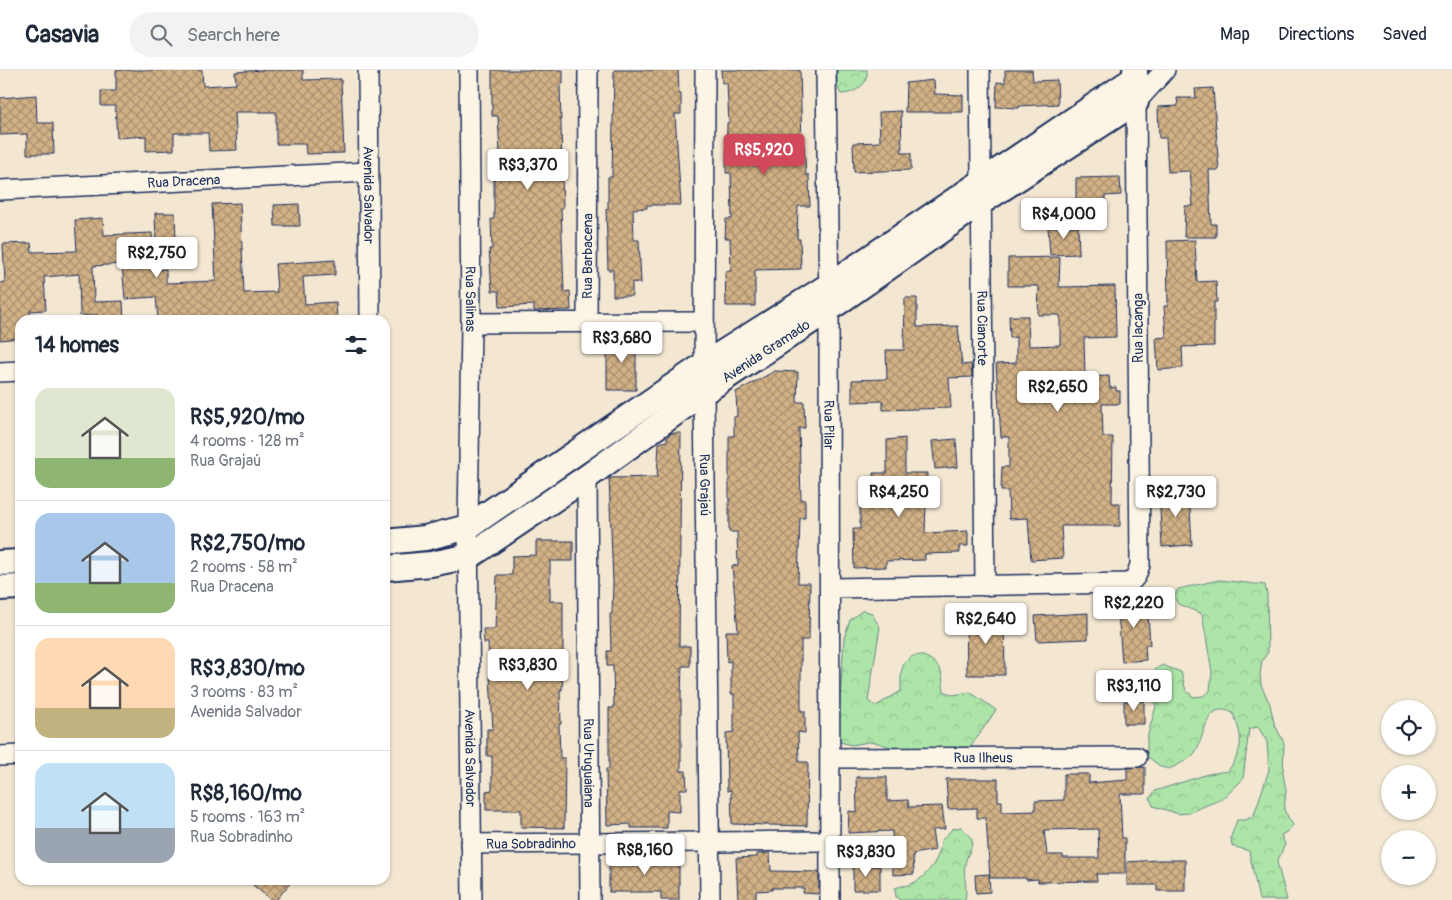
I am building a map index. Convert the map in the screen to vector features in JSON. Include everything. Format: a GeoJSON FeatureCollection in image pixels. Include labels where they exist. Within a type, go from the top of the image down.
{"type":"FeatureCollection","features":[{"type":"Feature","properties":{"kind":"street","name":"Avenida Salvador"},"geometry":{"type":"LineString","coordinates":[[368,70],[370,315]]}},
{"type":"Feature","properties":{"kind":"street","name":"Rua Salinas"},"geometry":{"type":"LineString","coordinates":[[469,70],[471,323],[468,527],[470,556]]}},
{"type":"Feature","properties":{"kind":"street","name":"Rua Barbacena"},"geometry":{"type":"LineString","coordinates":[[587,322],[588,70]]}},
{"type":"Feature","properties":{"kind":"street","name":"Rua Grajaú"},"geometry":{"type":"LineString","coordinates":[[705,70],[704,392],[710,900]]}},
{"type":"Feature","properties":{"kind":"street","name":"Rua Pilar"},"geometry":{"type":"LineString","coordinates":[[826,70],[831,588],[830,900]]}},
{"type":"Feature","properties":{"kind":"street","name":"Rua Cianorte"},"geometry":{"type":"LineString","coordinates":[[980,70],[984,586]]}},
{"type":"Feature","properties":{"kind":"street"},"geometry":{"type":"LineString","coordinates":[[1135,74],[1158,70]]}},
{"type":"Feature","properties":{"kind":"street"},"geometry":{"type":"LineString","coordinates":[[1136,102],[1164,70]]}},
{"type":"Feature","properties":{"kind":"street","name":"Avenida Gramado"},"geometry":{"type":"LineString","coordinates":[[390,568],[431,564],[470,556],[587,477],[704,392],[829,297],[980,192],[1135,74]]}},
{"type":"Feature","properties":{"kind":"street","name":"Rua Iacanga"},"geometry":{"type":"LineString","coordinates":[[984,586],[1130,583],[1136,576],[1140,565],[1135,74]]}},
{"type":"Feature","properties":{"kind":"street","name":"Avenida Gramado"},"geometry":{"type":"LineString","coordinates":[[980,192],[1136,102]]}},
{"type":"Feature","properties":{"kind":"street","name":"Rua Dracena"},"geometry":{"type":"LineString","coordinates":[[0,190],[368,172]]}},
{"type":"Feature","properties":{"kind":"street","name":"Avenida Gramado"},"geometry":{"type":"LineString","coordinates":[[390,542],[425,538],[468,527],[705,364],[829,297]]}},
{"type":"Feature","properties":{"kind":"street"},"geometry":{"type":"LineString","coordinates":[[471,323],[704,322]]}},
{"type":"Feature","properties":{"kind":"street"},"geometry":{"type":"LineString","coordinates":[[0,372],[15,371]]}},
{"type":"Feature","properties":{"kind":"street","name":"Rua Uruguaiana"},"geometry":{"type":"LineString","coordinates":[[587,477],[590,900]]}},
{"type":"Feature","properties":{"kind":"street","name":"Avenida Salvador"},"geometry":{"type":"LineString","coordinates":[[470,556],[472,900]]}},
{"type":"Feature","properties":{"kind":"street"},"geometry":{"type":"LineString","coordinates":[[0,563],[15,562]]}},
{"type":"Feature","properties":{"kind":"street"},"geometry":{"type":"LineString","coordinates":[[831,588],[984,586]]}},
{"type":"Feature","properties":{"kind":"street"},"geometry":{"type":"LineString","coordinates":[[0,588],[15,587]]}},
{"type":"Feature","properties":{"kind":"street"},"geometry":{"type":"LineString","coordinates":[[0,756],[15,755]]}},
{"type":"Feature","properties":{"kind":"street","name":"Rua Ilheus"},"geometry":{"type":"LineString","coordinates":[[831,758],[1137,757]]}},
{"type":"Feature","properties":{"kind":"street","name":"Rua Sobradinho"},"geometry":{"type":"LineString","coordinates":[[471,844],[589,845],[830,841]]}},
{"type":"Feature","properties":{"kind":"green space"},"geometry":{"type":"Polygon","coordinates":[[[837,70],[867,70],[866,80],[860,88],[846,94],[841,94],[837,86],[837,70]]]}},
{"type":"Feature","properties":{"kind":"green space"},"geometry":{"type":"Polygon","coordinates":[[[1219,580],[1265,585],[1267,594],[1268,652],[1262,661],[1260,675],[1261,685],[1270,704],[1274,723],[1284,743],[1283,773],[1286,791],[1284,810],[1293,825],[1281,835],[1285,844],[1277,862],[1287,900],[1259,900],[1249,851],[1232,846],[1231,837],[1237,820],[1246,820],[1254,815],[1269,770],[1267,742],[1258,727],[1249,729],[1243,779],[1224,798],[1188,813],[1179,814],[1153,806],[1150,798],[1155,791],[1208,774],[1228,771],[1237,756],[1240,743],[1239,729],[1233,713],[1223,710],[1216,711],[1211,716],[1197,749],[1185,761],[1169,769],[1161,767],[1147,756],[1147,738],[1156,706],[1152,698],[1149,678],[1153,671],[1162,665],[1181,672],[1186,691],[1194,697],[1203,696],[1210,691],[1212,672],[1202,614],[1178,604],[1174,596],[1178,589],[1219,580]]]}},
{"type":"Feature","properties":{"kind":"green space"},"geometry":{"type":"Polygon","coordinates":[[[863,610],[871,613],[880,627],[868,701],[876,706],[901,691],[901,677],[904,664],[913,656],[924,656],[934,662],[941,672],[944,691],[953,695],[970,692],[996,710],[967,752],[915,755],[878,743],[869,742],[852,745],[840,742],[838,733],[844,638],[850,620],[863,610]]]}},
{"type":"Feature","properties":{"kind":"green space"},"geometry":{"type":"Polygon","coordinates":[[[961,827],[972,839],[965,865],[965,900],[900,900],[896,897],[895,888],[911,884],[928,872],[939,854],[941,841],[952,829],[961,827]]]}},
{"type":"Feature","properties":{"kind":"water"},"geometry":{"type":"Polygon","coordinates":[[[872,838],[881,840],[884,847],[881,855],[872,857],[866,841],[872,838]]]}},
{"type":"Feature","properties":{"kind":"building"},"geometry":{"type":"Polygon","coordinates":[[[116,70],[202,70],[203,86],[236,84],[235,72],[262,70],[303,70],[303,80],[341,79],[344,153],[306,154],[305,144],[276,144],[276,112],[235,112],[237,150],[209,151],[208,133],[174,133],[174,150],[146,151],[146,136],[117,138],[115,106],[101,106],[101,91],[116,91],[116,70]]]}},
{"type":"Feature","properties":{"kind":"building"},"geometry":{"type":"Polygon","coordinates":[[[492,70],[563,70],[563,84],[560,84],[563,208],[561,208],[564,292],[570,291],[571,310],[534,311],[534,305],[500,307],[499,291],[492,291],[489,249],[492,249],[491,219],[494,219],[494,175],[490,175],[490,156],[500,155],[498,116],[492,116],[492,70]]]}},
{"type":"Feature","properties":{"kind":"building"},"geometry":{"type":"Polygon","coordinates":[[[614,70],[678,70],[679,94],[681,94],[681,114],[675,114],[681,205],[647,205],[647,208],[633,209],[634,240],[639,240],[641,283],[632,282],[632,296],[613,296],[613,270],[608,270],[606,209],[608,209],[608,177],[612,177],[614,70]]]}},
{"type":"Feature","properties":{"kind":"building"},"geometry":{"type":"Polygon","coordinates":[[[721,70],[800,70],[802,145],[804,145],[806,175],[809,175],[810,206],[798,206],[797,239],[800,239],[801,269],[755,270],[755,306],[726,306],[725,271],[731,271],[730,238],[725,238],[726,219],[732,219],[731,173],[726,173],[727,123],[729,123],[727,83],[722,83],[721,70]]]}},
{"type":"Feature","properties":{"kind":"building"},"geometry":{"type":"Polygon","coordinates":[[[1005,70],[1032,70],[1033,81],[1057,80],[1058,104],[1019,106],[1019,108],[996,107],[997,82],[1005,83],[1005,70]]]}},
{"type":"Feature","properties":{"kind":"building"},"geometry":{"type":"Polygon","coordinates":[[[934,80],[935,94],[963,95],[963,112],[905,112],[906,83],[934,80]]]}},
{"type":"Feature","properties":{"kind":"building"},"geometry":{"type":"Polygon","coordinates":[[[1213,88],[1219,170],[1209,170],[1211,224],[1216,224],[1216,237],[1184,237],[1185,206],[1193,206],[1190,171],[1168,172],[1166,138],[1159,138],[1158,107],[1178,106],[1177,98],[1196,98],[1195,89],[1213,88]]]}},
{"type":"Feature","properties":{"kind":"building"},"geometry":{"type":"Polygon","coordinates":[[[36,95],[37,123],[53,123],[54,154],[27,154],[27,134],[0,135],[0,98],[36,95]]]}},
{"type":"Feature","properties":{"kind":"building"},"geometry":{"type":"Polygon","coordinates":[[[901,111],[902,153],[911,153],[911,170],[854,172],[853,143],[880,142],[879,112],[901,111]]]}},
{"type":"Feature","properties":{"kind":"building"},"geometry":{"type":"Polygon","coordinates":[[[1120,177],[1121,195],[1105,196],[1105,221],[1076,222],[1076,178],[1120,177]]]}},
{"type":"Feature","properties":{"kind":"building"},"geometry":{"type":"Polygon","coordinates":[[[240,203],[244,293],[277,292],[275,264],[335,260],[335,275],[303,277],[305,304],[336,302],[337,315],[158,315],[156,297],[125,299],[122,264],[93,266],[94,302],[123,301],[124,315],[80,315],[79,274],[44,277],[46,310],[30,311],[30,315],[15,315],[15,338],[0,340],[0,283],[5,282],[3,244],[31,243],[32,252],[77,251],[75,220],[103,218],[104,235],[152,233],[154,270],[166,269],[166,283],[216,281],[212,204],[240,203]]]}},
{"type":"Feature","properties":{"kind":"building"},"geometry":{"type":"Polygon","coordinates":[[[299,204],[300,226],[275,226],[274,205],[299,204]]]}},
{"type":"Feature","properties":{"kind":"building"},"geometry":{"type":"Polygon","coordinates":[[[155,213],[175,213],[176,243],[156,244],[155,213]]]}},
{"type":"Feature","properties":{"kind":"building"},"geometry":{"type":"Polygon","coordinates":[[[1078,226],[1079,254],[1050,255],[1048,227],[1078,226]]]}},
{"type":"Feature","properties":{"kind":"building"},"geometry":{"type":"Polygon","coordinates":[[[1195,240],[1197,282],[1216,281],[1217,302],[1214,302],[1214,346],[1182,347],[1183,368],[1158,370],[1156,338],[1166,337],[1164,306],[1168,306],[1167,241],[1195,240]]]}},
{"type":"Feature","properties":{"kind":"building"},"geometry":{"type":"Polygon","coordinates":[[[1060,257],[1059,287],[1115,286],[1116,337],[1084,338],[1085,377],[1109,376],[1110,388],[1116,387],[1116,391],[1120,391],[1120,404],[1102,404],[1103,437],[1113,437],[1112,503],[1120,503],[1120,526],[1061,526],[1063,558],[1031,560],[1028,518],[1009,519],[1008,491],[1001,491],[1002,467],[1009,467],[1009,437],[1001,437],[996,364],[1016,363],[1016,337],[1010,338],[1009,316],[1028,316],[1029,346],[1060,345],[1060,315],[1038,315],[1039,286],[1008,286],[1008,258],[1060,257]]]}},
{"type":"Feature","properties":{"kind":"building"},"geometry":{"type":"Polygon","coordinates":[[[905,298],[917,298],[917,327],[958,326],[962,365],[971,364],[972,377],[949,378],[951,408],[883,410],[883,401],[852,402],[852,380],[887,379],[886,350],[904,350],[905,298]]]}},
{"type":"Feature","properties":{"kind":"building"},"geometry":{"type":"Polygon","coordinates":[[[607,338],[636,338],[636,390],[607,390],[607,338]]]}},
{"type":"Feature","properties":{"kind":"building"},"geometry":{"type":"Polygon","coordinates":[[[775,371],[798,372],[797,402],[804,402],[805,428],[799,428],[801,500],[805,500],[805,518],[800,518],[798,583],[810,583],[809,640],[801,640],[801,711],[805,711],[805,733],[798,732],[799,762],[808,762],[807,826],[732,824],[731,790],[727,791],[726,733],[734,732],[734,694],[731,694],[731,661],[727,662],[726,631],[738,631],[732,566],[738,565],[737,532],[729,532],[729,436],[734,436],[734,417],[737,416],[736,392],[775,371]]]}},
{"type":"Feature","properties":{"kind":"building"},"geometry":{"type":"Polygon","coordinates":[[[672,433],[681,433],[679,646],[690,646],[690,666],[682,666],[681,695],[681,771],[686,771],[687,789],[680,789],[680,812],[667,811],[667,828],[631,828],[631,824],[607,825],[606,769],[609,769],[609,708],[614,708],[613,666],[607,666],[607,651],[611,651],[610,614],[612,614],[613,583],[609,478],[657,477],[659,443],[667,441],[667,437],[672,433]]]}},
{"type":"Feature","properties":{"kind":"building"},"geometry":{"type":"Polygon","coordinates":[[[905,438],[905,473],[927,473],[925,533],[968,531],[968,546],[959,546],[960,553],[925,554],[925,560],[886,561],[886,567],[854,568],[853,529],[860,529],[860,501],[874,501],[873,473],[887,473],[887,440],[905,438]]]}},
{"type":"Feature","properties":{"kind":"building"},"geometry":{"type":"Polygon","coordinates":[[[956,439],[958,467],[935,469],[932,441],[956,439]]]}},
{"type":"Feature","properties":{"kind":"building"},"geometry":{"type":"Polygon","coordinates":[[[1189,490],[1192,545],[1162,547],[1159,492],[1189,490]]]}},
{"type":"Feature","properties":{"kind":"building"},"geometry":{"type":"Polygon","coordinates":[[[536,541],[573,541],[573,561],[550,561],[550,601],[563,601],[563,673],[562,690],[560,690],[561,724],[559,724],[560,758],[565,758],[564,828],[521,827],[521,810],[486,810],[486,791],[492,790],[492,756],[487,756],[487,729],[493,729],[488,643],[484,643],[483,629],[495,629],[497,575],[512,575],[512,556],[536,555],[536,541]]]}},
{"type":"Feature","properties":{"kind":"building"},"geometry":{"type":"Polygon","coordinates":[[[1147,598],[1150,645],[1145,645],[1146,660],[1122,662],[1117,600],[1147,598]]]}},
{"type":"Feature","properties":{"kind":"building"},"geometry":{"type":"Polygon","coordinates":[[[1088,613],[1088,639],[1037,641],[1035,616],[1088,613]]]}},
{"type":"Feature","properties":{"kind":"building"},"geometry":{"type":"Polygon","coordinates":[[[1004,615],[1005,675],[967,675],[966,616],[1004,615]]]}},
{"type":"Feature","properties":{"kind":"building"},"geometry":{"type":"Polygon","coordinates":[[[1124,701],[1144,701],[1144,724],[1124,724],[1124,701]]]}},
{"type":"Feature","properties":{"kind":"building"},"geometry":{"type":"Polygon","coordinates":[[[1145,767],[1145,794],[1120,794],[1122,838],[1125,838],[1125,874],[1096,874],[1097,881],[1038,882],[1038,879],[1026,880],[1026,878],[990,878],[986,818],[977,818],[977,808],[948,809],[946,779],[998,779],[998,801],[1002,801],[1002,812],[1035,811],[1035,801],[1064,800],[1064,774],[1089,774],[1089,783],[1127,780],[1127,768],[1145,767]],[[1098,829],[1044,830],[1047,855],[1063,855],[1063,858],[1099,858],[1098,829]]]}},
{"type":"Feature","properties":{"kind":"building"},"geometry":{"type":"Polygon","coordinates":[[[856,777],[887,777],[887,801],[908,800],[909,807],[942,806],[945,829],[932,830],[935,850],[913,854],[914,874],[893,875],[892,831],[848,833],[849,811],[857,812],[856,777]]]}},
{"type":"Feature","properties":{"kind":"building"},"geometry":{"type":"Polygon","coordinates":[[[770,853],[771,871],[819,872],[819,894],[803,893],[804,888],[772,888],[772,890],[756,891],[756,900],[738,900],[736,858],[757,857],[757,854],[770,853]]]}},
{"type":"Feature","properties":{"kind":"building"},"geometry":{"type":"Polygon","coordinates":[[[609,857],[679,857],[679,900],[661,900],[661,892],[609,892],[609,857]]]}},
{"type":"Feature","properties":{"kind":"building"},"geometry":{"type":"Polygon","coordinates":[[[1185,860],[1185,891],[1157,891],[1157,885],[1127,885],[1127,862],[1185,860]]]}},
{"type":"Feature","properties":{"kind":"building"},"geometry":{"type":"Polygon","coordinates":[[[853,866],[880,866],[880,890],[853,890],[853,866]]]}},
{"type":"Feature","properties":{"kind":"building"},"geometry":{"type":"Polygon","coordinates":[[[989,874],[990,892],[976,893],[975,875],[989,874]]]}},
{"type":"Feature","properties":{"kind":"building"},"geometry":{"type":"Polygon","coordinates":[[[253,885],[289,885],[276,900],[271,900],[253,885]]]}}]}
